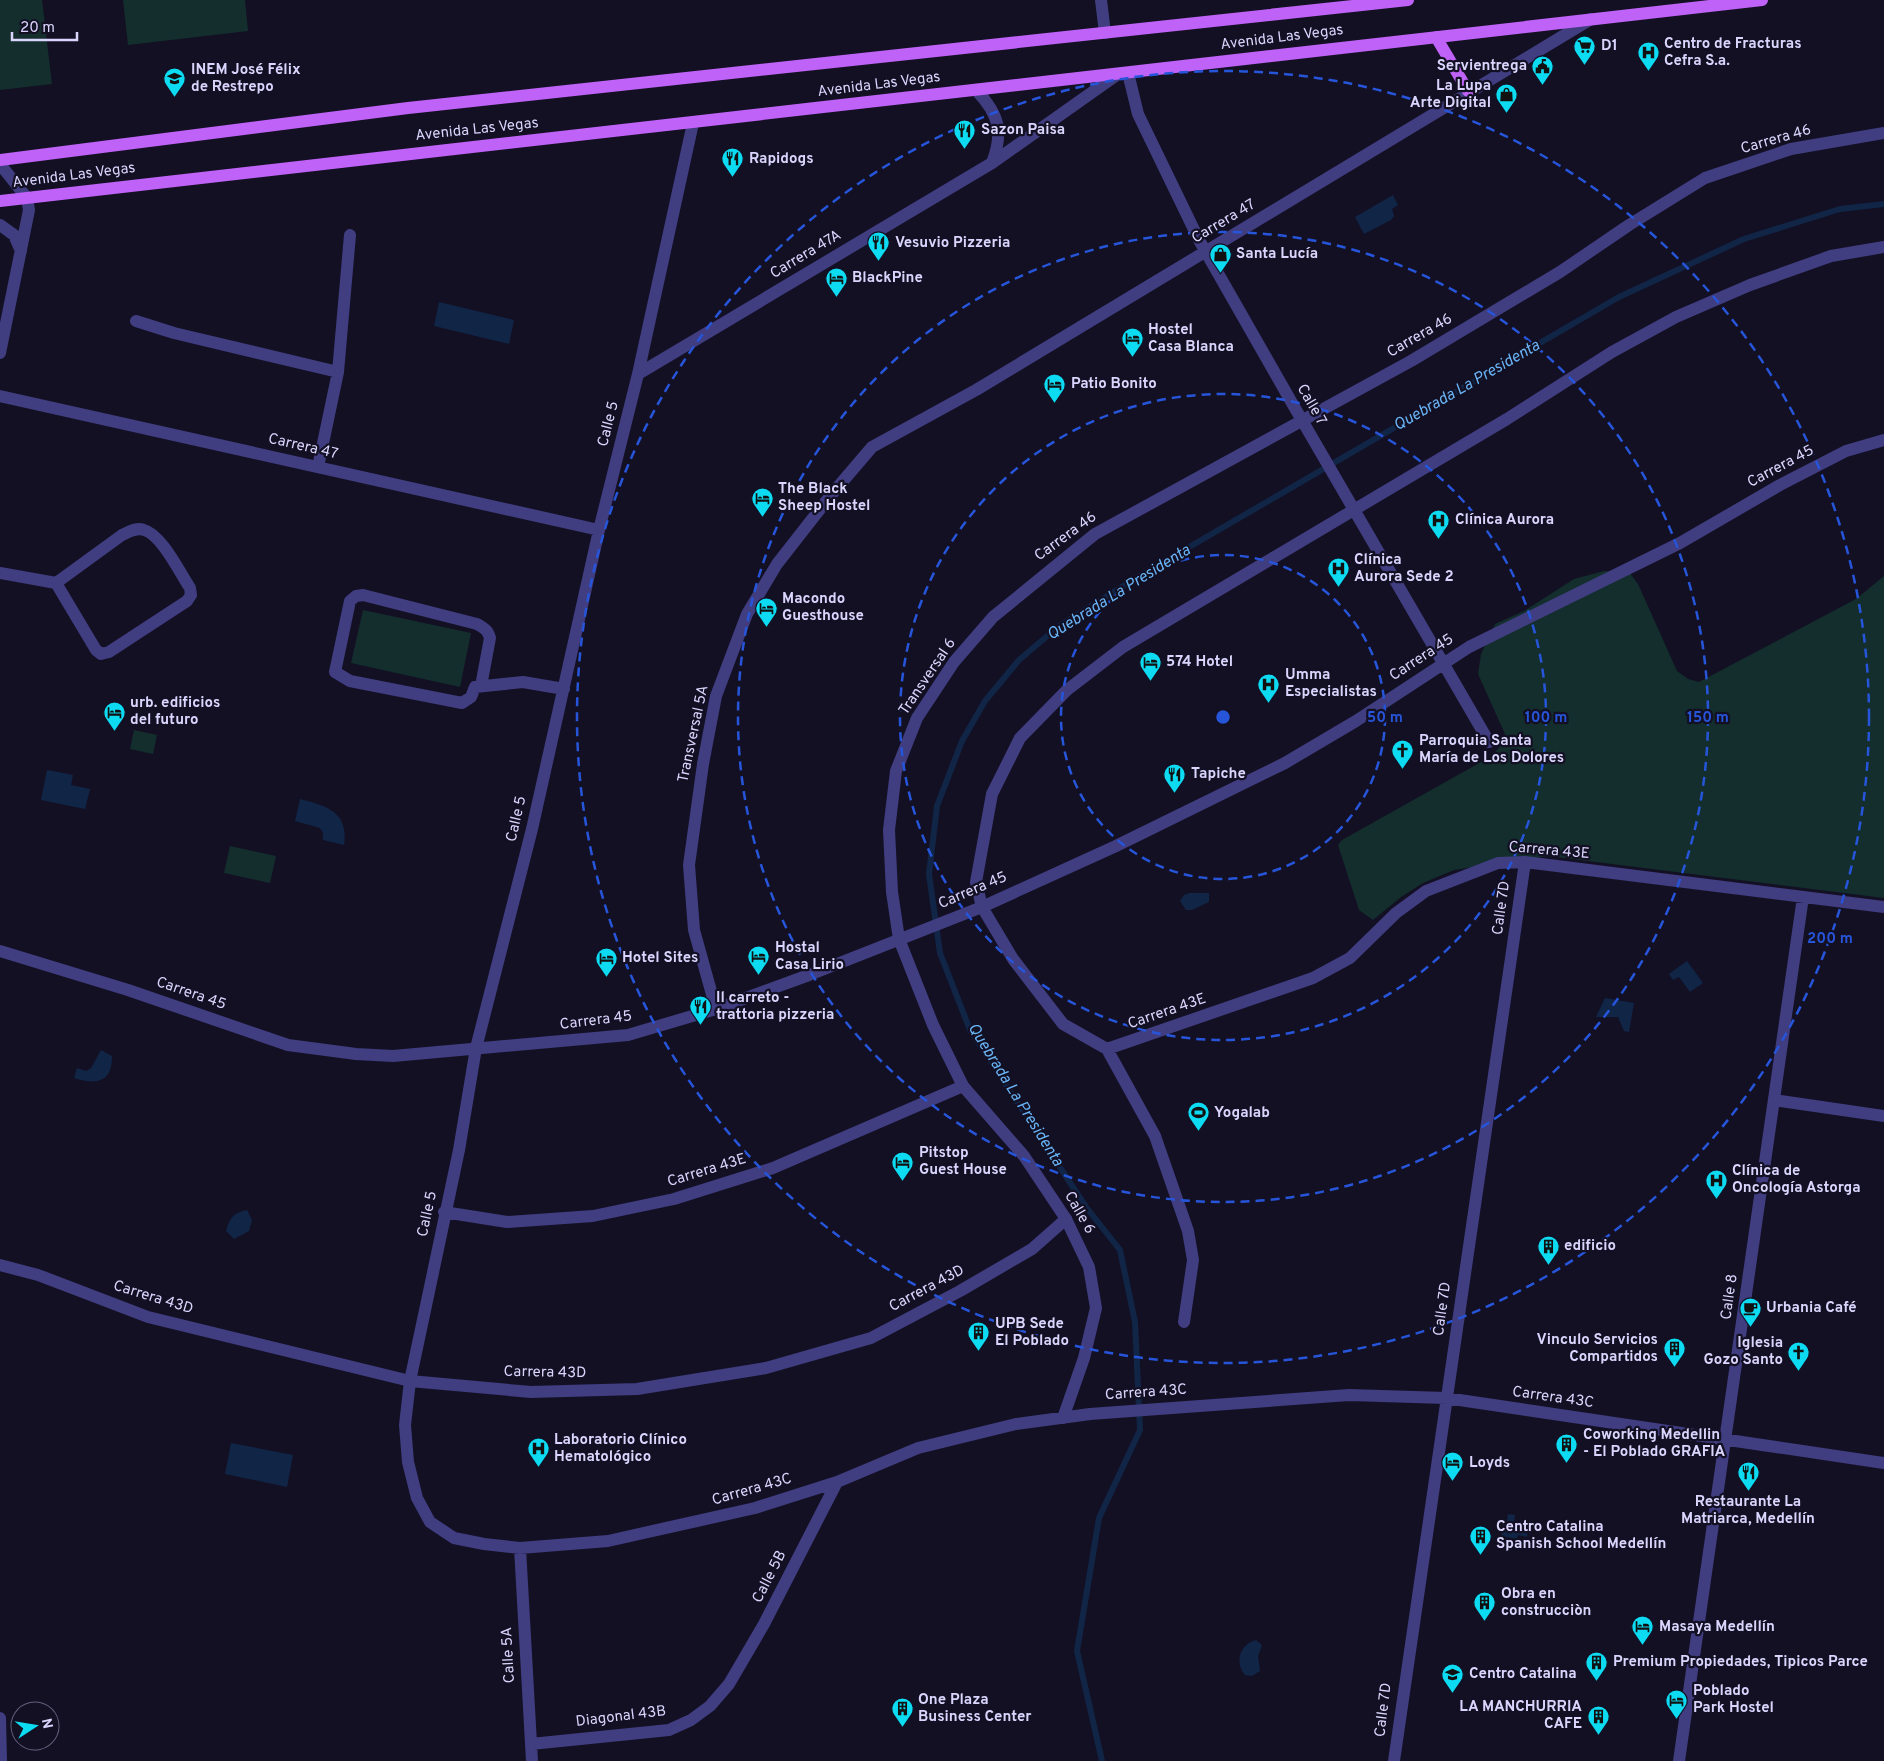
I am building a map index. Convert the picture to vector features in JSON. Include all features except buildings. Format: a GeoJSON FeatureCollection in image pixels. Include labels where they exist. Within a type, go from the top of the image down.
{"type":"FeatureCollection","features":[{"type":"Feature","properties":{"kind":"main road","name":"Avenida Las Vegas"},"geometry":{"type":"LineString","coordinates":[[0,160],[418,106],[1408,0]]}},
{"type":"Feature","properties":{"kind":"main road","name":"Avenida Las Vegas"},"geometry":{"type":"LineString","coordinates":[[0,201],[1762,0]]}},
{"type":"Feature","properties":{"kind":"main road"},"geometry":{"type":"LineString","coordinates":[[1436,37],[1468,91]]}},
{"type":"Feature","properties":{"kind":"street"},"geometry":{"type":"LineString","coordinates":[[1101,0],[1105,33]]}},
{"type":"Feature","properties":{"kind":"street","name":"Carrera 47"},"geometry":{"type":"LineString","coordinates":[[872,447],[976,390],[1590,19]]}},
{"type":"Feature","properties":{"kind":"street","name":"Carrera 47A"},"geometry":{"type":"LineString","coordinates":[[638,374],[992,163],[1123,73]]}},
{"type":"Feature","properties":{"kind":"street","name":"Calle 7"},"geometry":{"type":"LineString","coordinates":[[1123,73],[1138,114],[1206,252],[1489,742]]}},
{"type":"Feature","properties":{"kind":"street"},"geometry":{"type":"LineString","coordinates":[[976,90],[988,102],[996,116],[999,132],[998,148],[992,163]]}},
{"type":"Feature","properties":{"kind":"street","name":"Calle 5"},"geometry":{"type":"LineString","coordinates":[[430,1522],[416,1498],[408,1462],[406,1425],[410,1381],[444,1212],[459,1150],[476,1048],[532,829],[599,530],[638,374],[693,123]]}},
{"type":"Feature","properties":{"kind":"street","name":"Carrera 46"},"geometry":{"type":"LineString","coordinates":[[993,617],[1095,534],[1411,361],[1560,272],[1629,225],[1705,178],[1791,149],[1884,134]]}},
{"type":"Feature","properties":{"kind":"street"},"geometry":{"type":"LineString","coordinates":[[0,164],[27,198],[29,210],[0,353]]}},
{"type":"Feature","properties":{"kind":"street"},"geometry":{"type":"LineString","coordinates":[[0,224],[14,235],[22,251]]}},
{"type":"Feature","properties":{"kind":"street"},"geometry":{"type":"LineString","coordinates":[[318,467],[338,372],[350,235]]}},
{"type":"Feature","properties":{"kind":"street"},"geometry":{"type":"LineString","coordinates":[[1184,1322],[1194,1260],[1188,1231],[1155,1136],[1107,1050],[1063,1024],[1013,959],[982,907],[976,882],[992,794],[1020,738],[1066,690],[1130,642],[1507,419],[1612,352],[1676,317],[1750,286],[1831,256],[1884,247]]}},
{"type":"Feature","properties":{"kind":"street"},"geometry":{"type":"LineString","coordinates":[[136,321],[174,333],[338,372]]}},
{"type":"Feature","properties":{"kind":"street","name":"Carrera 47"},"geometry":{"type":"LineString","coordinates":[[0,396],[599,530]]}},
{"type":"Feature","properties":{"kind":"street","name":"Carrera 45"},"geometry":{"type":"LineString","coordinates":[[0,951],[128,990],[288,1045],[356,1054],[393,1056],[628,1036],[716,1010],[899,940],[982,907],[1116,846],[1285,763],[1356,721],[1469,647],[1680,543],[1780,484],[1846,452],[1884,440]]}},
{"type":"Feature","properties":{"kind":"street","name":"Transversal 5A"},"geometry":{"type":"LineString","coordinates":[[716,1010],[694,930],[689,865],[702,764],[716,696],[748,614],[777,564],[831,495],[872,447]]}},
{"type":"Feature","properties":{"kind":"street"},"geometry":{"type":"LineString","coordinates":[[0,573],[56,583],[122,535],[133,529],[145,530],[158,539],[190,588],[191,595],[187,601],[109,652],[101,654],[96,650],[56,583]]}},
{"type":"Feature","properties":{"kind":"street"},"geometry":{"type":"LineString","coordinates":[[481,686],[490,638],[484,628],[477,624],[363,594],[356,596],[350,601],[335,672],[350,681],[462,703],[471,697],[475,687],[481,686],[523,682],[564,689]]}},
{"type":"Feature","properties":{"kind":"street","name":"Transversal 6"},"geometry":{"type":"LineString","coordinates":[[899,940],[892,892],[889,830],[896,771],[918,718],[954,662],[993,617]]}},
{"type":"Feature","properties":{"kind":"street","name":"Carrera 43E"},"geometry":{"type":"LineString","coordinates":[[1107,1050],[1313,978],[1350,958],[1396,913],[1426,891],[1498,863],[1525,862],[1884,908]]}},
{"type":"Feature","properties":{"kind":"street","name":"Calle 7D"},"geometry":{"type":"LineString","coordinates":[[1394,1761],[1525,862]]}},
{"type":"Feature","properties":{"kind":"street","name":"Calle 8"},"geometry":{"type":"LineString","coordinates":[[1679,1761],[1804,897]]}},
{"type":"Feature","properties":{"kind":"street","name":"Calle 6"},"geometry":{"type":"LineString","coordinates":[[899,940],[933,1025],[964,1086],[1024,1156],[1066,1218],[1089,1267],[1096,1308],[1084,1358],[1063,1418]]}},
{"type":"Feature","properties":{"kind":"street","name":"Carrera 43E"},"geometry":{"type":"LineString","coordinates":[[444,1212],[507,1222],[593,1216],[674,1199],[773,1168],[964,1086]]}},
{"type":"Feature","properties":{"kind":"street"},"geometry":{"type":"LineString","coordinates":[[1774,1100],[1884,1116]]}},
{"type":"Feature","properties":{"kind":"street","name":"Carrera 43D"},"geometry":{"type":"LineString","coordinates":[[0,1264],[38,1275],[148,1317],[410,1381],[531,1392],[637,1389],[766,1368],[871,1338],[960,1291],[1032,1249],[1066,1218]]}},
{"type":"Feature","properties":{"kind":"street","name":"Carrera 43C"},"geometry":{"type":"LineString","coordinates":[[430,1522],[454,1538],[520,1548],[608,1541],[662,1531],[755,1508],[837,1482],[918,1448],[1016,1424],[1090,1414],[1349,1395],[1446,1398],[1884,1463]]}},
{"type":"Feature","properties":{"kind":"street","name":"Calle 5B"},"geometry":{"type":"LineString","coordinates":[[729,1684],[764,1624],[837,1482]]}},
{"type":"Feature","properties":{"kind":"street","name":"Calle 5A"},"geometry":{"type":"LineString","coordinates":[[520,1548],[532,1761]]}},
{"type":"Feature","properties":{"kind":"street","name":"Diagonal 43B"},"geometry":{"type":"LineString","coordinates":[[531,1744],[669,1730],[691,1720],[710,1706],[729,1684]]}},
{"type":"Feature","properties":{"kind":"street"},"geometry":{"type":"LineString","coordinates":[[0,1718],[1,1761]]}},
{"type":"Feature","properties":{"kind":"green space"},"geometry":{"type":"Polygon","coordinates":[[[0,0],[42,0],[52,84],[0,90],[0,0]]]}},
{"type":"Feature","properties":{"kind":"green space"},"geometry":{"type":"Polygon","coordinates":[[[123,0],[245,0],[248,31],[128,45],[123,0]]]}},
{"type":"Feature","properties":{"kind":"green space"},"geometry":{"type":"Polygon","coordinates":[[[1604,571],[1629,572],[1638,584],[1677,671],[1688,679],[1699,682],[1856,599],[1884,576],[1884,898],[1548,856],[1454,870],[1423,883],[1401,897],[1373,920],[1359,910],[1338,845],[1342,840],[1490,757],[1499,748],[1505,734],[1478,674],[1481,654],[1495,624],[1524,611],[1574,579],[1604,571]]]}},
{"type":"Feature","properties":{"kind":"green space"},"geometry":{"type":"Polygon","coordinates":[[[363,610],[471,633],[460,687],[351,663],[363,610]]]}},
{"type":"Feature","properties":{"kind":"green space"},"geometry":{"type":"Polygon","coordinates":[[[134,730],[157,735],[153,754],[130,749],[134,730]]]}},
{"type":"Feature","properties":{"kind":"green space"},"geometry":{"type":"Polygon","coordinates":[[[230,846],[276,856],[270,883],[224,873],[230,846]]]}},
{"type":"Feature","properties":{"kind":"water"},"geometry":{"type":"Polygon","coordinates":[[[1393,195],[1398,205],[1392,209],[1394,216],[1391,220],[1364,234],[1355,217],[1393,195]]]}},
{"type":"Feature","properties":{"kind":"water"},"geometry":{"type":"Polygon","coordinates":[[[439,302],[514,320],[509,344],[434,326],[439,302]]]}},
{"type":"Feature","properties":{"kind":"water"},"geometry":{"type":"Polygon","coordinates":[[[47,770],[73,775],[71,785],[90,789],[85,809],[41,800],[47,770]]]}},
{"type":"Feature","properties":{"kind":"water"},"geometry":{"type":"Polygon","coordinates":[[[300,799],[319,804],[334,812],[343,825],[345,834],[344,845],[323,840],[323,833],[320,828],[295,821],[300,799]]]}},
{"type":"Feature","properties":{"kind":"water"},"geometry":{"type":"Polygon","coordinates":[[[1190,893],[1209,893],[1209,902],[1192,910],[1186,910],[1180,901],[1184,895],[1190,893]]]}},
{"type":"Feature","properties":{"kind":"water"},"geometry":{"type":"Polygon","coordinates":[[[1687,961],[1703,983],[1690,992],[1679,977],[1673,980],[1669,974],[1687,961]]]}},
{"type":"Feature","properties":{"kind":"water"},"geometry":{"type":"Polygon","coordinates":[[[1605,998],[1634,1003],[1629,1032],[1624,1031],[1618,1017],[1596,1017],[1605,998]]]}},
{"type":"Feature","properties":{"kind":"water"},"geometry":{"type":"Polygon","coordinates":[[[101,1050],[112,1056],[109,1072],[106,1077],[96,1081],[74,1078],[77,1068],[86,1071],[91,1068],[101,1050]]]}},
{"type":"Feature","properties":{"kind":"water"},"geometry":{"type":"Polygon","coordinates":[[[247,1210],[252,1220],[249,1231],[234,1239],[226,1231],[229,1223],[235,1215],[247,1210]]]}},
{"type":"Feature","properties":{"kind":"water"},"geometry":{"type":"Polygon","coordinates":[[[231,1443],[293,1455],[287,1487],[225,1474],[231,1443]]]}},
{"type":"Feature","properties":{"kind":"water"},"geometry":{"type":"Polygon","coordinates":[[[1508,1514],[1515,1515],[1514,1522],[1529,1525],[1527,1537],[1518,1535],[1517,1539],[1501,1536],[1503,1521],[1507,1521],[1508,1514]]]}},
{"type":"Feature","properties":{"kind":"water"},"geometry":{"type":"Polygon","coordinates":[[[1256,1640],[1262,1645],[1258,1656],[1260,1671],[1252,1676],[1245,1675],[1240,1665],[1240,1654],[1246,1645],[1256,1640]]]}},
{"type":"Feature","properties":{"kind":"waterway","name":"Quebrada La Presidenta"},"geometry":{"type":"LineString","coordinates":[[1102,1761],[1077,1651],[1099,1518],[1140,1430],[1135,1322],[1120,1250],[1086,1207],[970,1030],[940,953],[929,874],[937,806],[962,741],[985,701],[1019,660],[1059,626],[1136,578],[1619,297],[1744,239],[1840,209],[1884,204]]}},
{"type":"Feature","properties":{"kind":"place","name":"D1"},"geometry":{"type":"Point","coordinates":[1585,65]}},
{"type":"Feature","properties":{"kind":"place","name":"Centro de Fracturas Cefra S.a."},"geometry":{"type":"Point","coordinates":[1648,72]}},
{"type":"Feature","properties":{"kind":"place","name":"Servientrega"},"geometry":{"type":"Point","coordinates":[1543,85]}},
{"type":"Feature","properties":{"kind":"place","name":"INEM José Félix de Restrepo"},"geometry":{"type":"Point","coordinates":[175,98]}},
{"type":"Feature","properties":{"kind":"place","name":"La Lupa Arte Digital"},"geometry":{"type":"Point","coordinates":[1507,114]}},
{"type":"Feature","properties":{"kind":"place","name":"Sazon Paisa"},"geometry":{"type":"Point","coordinates":[965,149]}},
{"type":"Feature","properties":{"kind":"place","name":"Rapidogs"},"geometry":{"type":"Point","coordinates":[733,178]}},
{"type":"Feature","properties":{"kind":"place","name":"Vesuvio Pizzeria"},"geometry":{"type":"Point","coordinates":[879,262]}},
{"type":"Feature","properties":{"kind":"place","name":"Santa Lucía"},"geometry":{"type":"Point","coordinates":[1220,273]}},
{"type":"Feature","properties":{"kind":"place","name":"BlackPine"},"geometry":{"type":"Point","coordinates":[836,297]}},
{"type":"Feature","properties":{"kind":"place","name":"Hostel Casa Blanca"},"geometry":{"type":"Point","coordinates":[1132,358]}},
{"type":"Feature","properties":{"kind":"place","name":"Patio Bonito"},"geometry":{"type":"Point","coordinates":[1055,403]}},
{"type":"Feature","properties":{"kind":"place","name":"The Black Sheep Hostel"},"geometry":{"type":"Point","coordinates":[762,517]}},
{"type":"Feature","properties":{"kind":"place","name":"Clínica Aurora"},"geometry":{"type":"Point","coordinates":[1439,539]}},
{"type":"Feature","properties":{"kind":"place","name":"Clínica Aurora Sede 2"},"geometry":{"type":"Point","coordinates":[1338,588]}},
{"type":"Feature","properties":{"kind":"place","name":"Macondo Guesthouse"},"geometry":{"type":"Point","coordinates":[766,627]}},
{"type":"Feature","properties":{"kind":"place","name":"574 Hotel"},"geometry":{"type":"Point","coordinates":[1150,681]}},
{"type":"Feature","properties":{"kind":"place","name":"Umma Especialistas"},"geometry":{"type":"Point","coordinates":[1269,703]}},
{"type":"Feature","properties":{"kind":"place","name":"urb. edificios del futuro"},"geometry":{"type":"Point","coordinates":[114,731]}},
{"type":"Feature","properties":{"kind":"place","name":"Parroquia Santa María de Los Dolores"},"geometry":{"type":"Point","coordinates":[1403,769]}},
{"type":"Feature","properties":{"kind":"place","name":"Tapiche"},"geometry":{"type":"Point","coordinates":[1175,793]}},
{"type":"Feature","properties":{"kind":"place","name":"Hostal Casa Lirio"},"geometry":{"type":"Point","coordinates":[759,976]}},
{"type":"Feature","properties":{"kind":"place","name":"Hotel Sites"},"geometry":{"type":"Point","coordinates":[606,977]}},
{"type":"Feature","properties":{"kind":"place","name":"Il carreto - trattoria pizzeria"},"geometry":{"type":"Point","coordinates":[700,1026]}},
{"type":"Feature","properties":{"kind":"place","name":"Yogalab"},"geometry":{"type":"Point","coordinates":[1198,1132]}},
{"type":"Feature","properties":{"kind":"place","name":"Pitstop Guest House"},"geometry":{"type":"Point","coordinates":[903,1181]}},
{"type":"Feature","properties":{"kind":"place","name":"Clínica de Oncología Astorga"},"geometry":{"type":"Point","coordinates":[1716,1199]}},
{"type":"Feature","properties":{"kind":"place","name":"edificio"},"geometry":{"type":"Point","coordinates":[1548,1265]}},
{"type":"Feature","properties":{"kind":"place","name":"Urbania Café"},"geometry":{"type":"Point","coordinates":[1750,1327]}},
{"type":"Feature","properties":{"kind":"place","name":"UPB Sede El Poblado"},"geometry":{"type":"Point","coordinates":[979,1352]}},
{"type":"Feature","properties":{"kind":"place","name":"Vinculo Servicios Compartidos"},"geometry":{"type":"Point","coordinates":[1674,1368]}},
{"type":"Feature","properties":{"kind":"place","name":"Iglesia Gozo Santo"},"geometry":{"type":"Point","coordinates":[1799,1371]}},
{"type":"Feature","properties":{"kind":"place","name":"Coworking Medellin - El Poblado GRAFIA"},"geometry":{"type":"Point","coordinates":[1567,1463]}},
{"type":"Feature","properties":{"kind":"place","name":"Laboratorio Clínico Hematológico"},"geometry":{"type":"Point","coordinates":[538,1468]}},
{"type":"Feature","properties":{"kind":"place","name":"Loyds"},"geometry":{"type":"Point","coordinates":[1453,1482]}},
{"type":"Feature","properties":{"kind":"place","name":"Restaurante La Matriarca, Medellín"},"geometry":{"type":"Point","coordinates":[1748,1492]}},
{"type":"Feature","properties":{"kind":"place","name":"Centro Catalina Spanish School Medellín"},"geometry":{"type":"Point","coordinates":[1480,1555]}},
{"type":"Feature","properties":{"kind":"place","name":"Obra en construcciòn"},"geometry":{"type":"Point","coordinates":[1485,1622]}},
{"type":"Feature","properties":{"kind":"place","name":"Masaya Medellín"},"geometry":{"type":"Point","coordinates":[1643,1646]}},
{"type":"Feature","properties":{"kind":"place","name":"Premium Propiedades, Tipicos Parce"},"geometry":{"type":"Point","coordinates":[1597,1681]}},
{"type":"Feature","properties":{"kind":"place","name":"Centro Catalina"},"geometry":{"type":"Point","coordinates":[1453,1693]}},
{"type":"Feature","properties":{"kind":"place","name":"Poblado Park Hostel"},"geometry":{"type":"Point","coordinates":[1677,1719]}},
{"type":"Feature","properties":{"kind":"place","name":"One Plaza Business Center"},"geometry":{"type":"Point","coordinates":[902,1728]}},
{"type":"Feature","properties":{"kind":"place","name":"LA MANCHURRIA CAFE"},"geometry":{"type":"Point","coordinates":[1598,1735]}}]}
